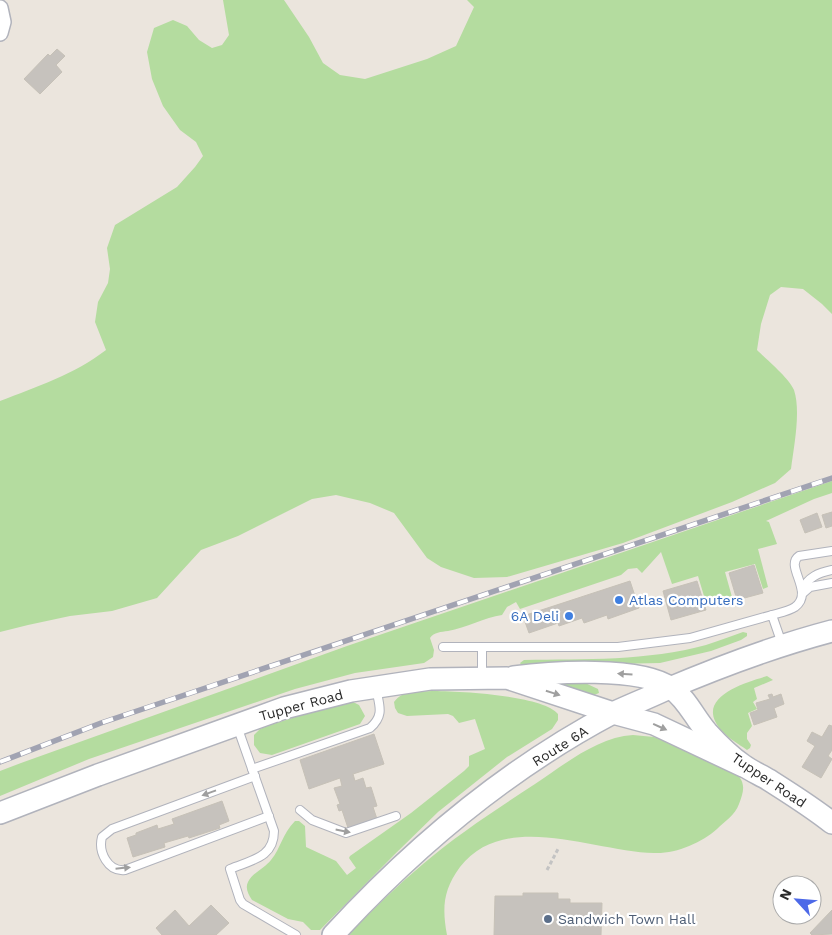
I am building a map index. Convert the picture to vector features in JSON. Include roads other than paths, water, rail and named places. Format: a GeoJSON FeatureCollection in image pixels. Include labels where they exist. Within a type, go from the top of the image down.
{"type":"FeatureCollection","features":[{"type":"Feature","properties":{"kind":"main road","name":"Route 6A"},"geometry":{"type":"LineString","coordinates":[[333,935],[413,854],[465,811],[548,752],[613,713],[671,688],[724,666],[832,631]]}},
{"type":"Feature","properties":{"kind":"main road"},"geometry":{"type":"LineString","coordinates":[[507,678],[551,673],[628,674],[653,680],[671,688]]}},
{"type":"Feature","properties":{"kind":"main road","name":"Tupper Road"},"geometry":{"type":"LineString","coordinates":[[0,813],[98,775],[284,708],[376,686],[421,680],[482,677],[507,678],[613,713],[654,724],[743,766],[787,792],[832,823]]}},
{"type":"Feature","properties":{"kind":"main road","name":"Tupper Road"},"geometry":{"type":"LineString","coordinates":[[671,688],[691,708],[707,731],[743,766]]}},
{"type":"Feature","properties":{"kind":"street"},"geometry":{"type":"LineString","coordinates":[[0,8],[3,22],[0,33]]}},
{"type":"Feature","properties":{"kind":"lane"},"geometry":{"type":"LineString","coordinates":[[802,592],[794,563],[796,558],[832,551]]}},
{"type":"Feature","properties":{"kind":"lane"},"geometry":{"type":"LineString","coordinates":[[444,647],[604,648],[706,635],[796,606],[806,582],[820,573],[832,570]]}},
{"type":"Feature","properties":{"kind":"lane"},"geometry":{"type":"LineString","coordinates":[[802,592],[810,587],[832,583]]}},
{"type":"Feature","properties":{"kind":"lane"},"geometry":{"type":"LineString","coordinates":[[772,615],[782,646]]}},
{"type":"Feature","properties":{"kind":"lane"},"geometry":{"type":"LineString","coordinates":[[482,647],[482,677]]}},
{"type":"Feature","properties":{"kind":"lane"},"geometry":{"type":"LineString","coordinates":[[269,816],[125,870],[114,869],[109,866],[101,848],[102,837],[112,829],[370,728],[376,723],[381,714],[376,686]]}},
{"type":"Feature","properties":{"kind":"lane"},"geometry":{"type":"LineString","coordinates":[[236,724],[269,816],[274,831],[274,838],[270,850],[264,855],[230,869],[243,904],[296,935]]}},
{"type":"Feature","properties":{"kind":"lane"},"geometry":{"type":"LineString","coordinates":[[300,810],[312,820],[346,834],[396,816]]}},
{"type":"Feature","properties":{"kind":"railway"},"geometry":{"type":"LineString","coordinates":[[0,762],[101,723],[832,478]]}},
{"type":"Feature","properties":{"kind":"place","name":"Atlas Computers"},"geometry":{"type":"Point","coordinates":[619,600]}},
{"type":"Feature","properties":{"kind":"place","name":"6A Deli"},"geometry":{"type":"Point","coordinates":[569,616]}},
{"type":"Feature","properties":{"kind":"place","name":"Sandwich Town Hall"},"geometry":{"type":"Point","coordinates":[548,919]}}]}
